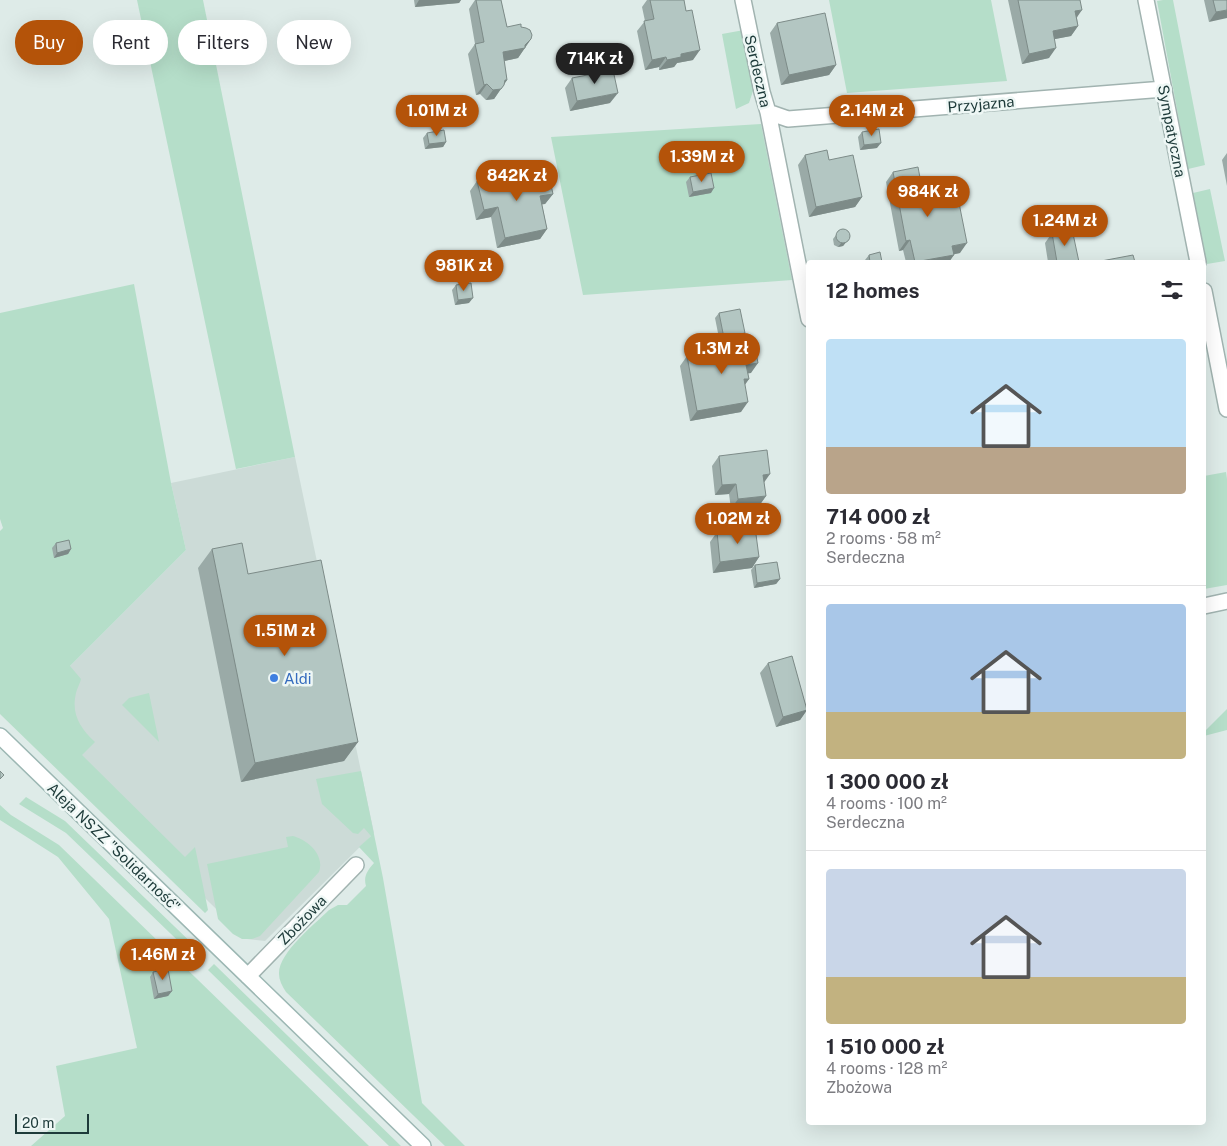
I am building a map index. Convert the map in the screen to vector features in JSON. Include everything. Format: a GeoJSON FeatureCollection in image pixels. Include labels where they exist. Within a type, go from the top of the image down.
{"type":"FeatureCollection","features":[{"type":"Feature","properties":{"kind":"street","name":"Serdeczna"},"geometry":{"type":"LineString","coordinates":[[743,0],[768,112],[806,304]]}},
{"type":"Feature","properties":{"kind":"street","name":"Sympatyczna"},"geometry":{"type":"LineString","coordinates":[[1146,0],[1198,260]]}},
{"type":"Feature","properties":{"kind":"street","name":"Przyjazna"},"geometry":{"type":"LineString","coordinates":[[768,112],[788,119],[1164,89]]}},
{"type":"Feature","properties":{"kind":"street"},"geometry":{"type":"LineString","coordinates":[[1206,313],[1209,346],[1227,409]]}},
{"type":"Feature","properties":{"kind":"street"},"geometry":{"type":"LineString","coordinates":[[1206,606],[1227,601]]}},
{"type":"Feature","properties":{"kind":"street","name":"Aleja NSZZ \"Solidarność\""},"geometry":{"type":"LineString","coordinates":[[0,736],[423,1146]]}},
{"type":"Feature","properties":{"kind":"street","name":"Zbożowa"},"geometry":{"type":"LineString","coordinates":[[248,976],[356,865]]}},
{"type":"Feature","properties":{"kind":"shaded area"},"geometry":{"type":"Polygon","coordinates":[[[295,457],[374,833],[265,941],[247,939],[19,717],[186,550],[171,483],[295,457]]]}},
{"type":"Feature","properties":{"kind":"green space"},"geometry":{"type":"Polygon","coordinates":[[[137,0],[203,0],[207,20],[178,20],[178,65],[216,65],[295,457],[236,469],[151,65],[168,65],[168,20],[141,20],[137,0]]]}},
{"type":"Feature","properties":{"kind":"green space"},"geometry":{"type":"Polygon","coordinates":[[[829,0],[991,0],[1007,81],[847,93],[829,0]]]}},
{"type":"Feature","properties":{"kind":"green space"},"geometry":{"type":"Polygon","coordinates":[[[1173,0],[1205,165],[1188,169],[1157,1],[1173,0]]]}},
{"type":"Feature","properties":{"kind":"green space"},"geometry":{"type":"Polygon","coordinates":[[[744,30],[754,88],[749,103],[736,109],[722,34],[744,30]]]}},
{"type":"Feature","properties":{"kind":"green space"},"geometry":{"type":"Polygon","coordinates":[[[761,124],[792,280],[583,295],[551,137],[761,124]]]}},
{"type":"Feature","properties":{"kind":"green space"},"geometry":{"type":"Polygon","coordinates":[[[1210,189],[1225,261],[1207,264],[1193,193],[1210,189]]]}},
{"type":"Feature","properties":{"kind":"green space"},"geometry":{"type":"Polygon","coordinates":[[[134,284],[171,483],[186,550],[70,666],[81,679],[76,691],[76,714],[81,726],[95,742],[82,755],[185,857],[195,847],[208,910],[205,913],[0,714],[0,531],[3,528],[0,519],[0,313],[134,284]]]}},
{"type":"Feature","properties":{"kind":"green space"},"geometry":{"type":"Polygon","coordinates":[[[1226,472],[1227,585],[1206,589],[1206,476],[1226,472]]]}},
{"type":"Feature","properties":{"kind":"green space"},"geometry":{"type":"Polygon","coordinates":[[[149,693],[159,742],[122,705],[129,698],[149,693]]]}},
{"type":"Feature","properties":{"kind":"green space"},"geometry":{"type":"Polygon","coordinates":[[[1227,709],[1227,730],[1206,735],[1206,730],[1227,709]]]}},
{"type":"Feature","properties":{"kind":"green space"},"geometry":{"type":"Polygon","coordinates":[[[361,771],[383,878],[422,1103],[465,1146],[445,1146],[286,992],[280,978],[280,966],[284,957],[298,939],[329,910],[338,905],[347,905],[366,886],[366,876],[374,863],[359,847],[371,836],[364,828],[358,834],[353,833],[322,804],[316,779],[361,771]]]}},
{"type":"Feature","properties":{"kind":"green space"},"geometry":{"type":"Polygon","coordinates":[[[26,797],[65,821],[202,953],[197,959],[66,833],[19,804],[26,797]]]}},
{"type":"Feature","properties":{"kind":"green space"},"geometry":{"type":"Polygon","coordinates":[[[0,805],[11,815],[59,845],[369,1146],[31,1146],[65,1116],[56,1066],[137,1048],[109,919],[58,857],[0,820],[0,805]]]}},
{"type":"Feature","properties":{"kind":"green space"},"geometry":{"type":"Polygon","coordinates":[[[293,836],[304,841],[314,849],[320,860],[319,872],[260,936],[252,939],[242,939],[233,934],[218,919],[207,864],[288,847],[286,837],[293,836]]]}},
{"type":"Feature","properties":{"kind":"green space"},"geometry":{"type":"Polygon","coordinates":[[[214,964],[401,1146],[389,1146],[208,970],[214,964]]]}},
{"type":"Feature","properties":{"kind":"building"},"geometry":{"type":"Polygon","coordinates":[[[476,0],[501,0],[507,27],[521,24],[521,27],[530,30],[532,35],[525,48],[503,52],[507,80],[505,80],[501,89],[493,90],[487,84],[484,85],[475,44],[484,42],[476,0]]]}},
{"type":"Feature","properties":{"kind":"building"},"geometry":{"type":"Polygon","coordinates":[[[650,0],[684,0],[686,11],[692,10],[700,50],[681,54],[681,57],[667,60],[666,57],[652,60],[644,21],[654,19],[650,0]]]}},
{"type":"Feature","properties":{"kind":"building"},"geometry":{"type":"Polygon","coordinates":[[[1018,0],[1080,0],[1082,10],[1075,11],[1078,26],[1053,31],[1056,48],[1029,54],[1018,0]]]}},
{"type":"Feature","properties":{"kind":"building"},"geometry":{"type":"Polygon","coordinates":[[[1213,0],[1227,0],[1227,10],[1216,12],[1213,0]]]}},
{"type":"Feature","properties":{"kind":"building"},"geometry":{"type":"Polygon","coordinates":[[[825,13],[836,65],[789,75],[777,23],[825,13]]]}},
{"type":"Feature","properties":{"kind":"building"},"geometry":{"type":"Polygon","coordinates":[[[613,70],[618,93],[577,101],[572,78],[613,70]]]}},
{"type":"Feature","properties":{"kind":"building"},"geometry":{"type":"Polygon","coordinates":[[[879,129],[881,143],[864,145],[862,132],[879,129]]]}},
{"type":"Feature","properties":{"kind":"building"},"geometry":{"type":"Polygon","coordinates":[[[444,130],[446,142],[429,144],[427,133],[444,130]]]}},
{"type":"Feature","properties":{"kind":"building"},"geometry":{"type":"Polygon","coordinates":[[[827,150],[829,160],[853,155],[862,197],[816,207],[805,155],[827,150]]]}},
{"type":"Feature","properties":{"kind":"building"},"geometry":{"type":"Polygon","coordinates":[[[918,167],[924,199],[957,193],[967,243],[952,246],[954,255],[915,260],[910,240],[906,241],[893,172],[918,167]]]}},
{"type":"Feature","properties":{"kind":"building"},"geometry":{"type":"Polygon","coordinates":[[[526,171],[528,180],[549,176],[553,194],[540,196],[547,229],[505,238],[498,207],[484,210],[477,181],[526,171]]]}},
{"type":"Feature","properties":{"kind":"building"},"geometry":{"type":"Polygon","coordinates":[[[711,173],[714,188],[693,192],[690,177],[711,173]]]}},
{"type":"Feature","properties":{"kind":"building"},"geometry":{"type":"Polygon","coordinates":[[[843,229],[848,231],[850,236],[848,241],[843,243],[838,241],[836,236],[838,231],[843,229]]]}},
{"type":"Feature","properties":{"kind":"building"},"geometry":{"type":"Polygon","coordinates":[[[1072,229],[1079,260],[1057,260],[1052,233],[1072,229]]]}},
{"type":"Feature","properties":{"kind":"building"},"geometry":{"type":"Polygon","coordinates":[[[880,252],[882,260],[870,260],[869,255],[880,252]]]}},
{"type":"Feature","properties":{"kind":"building"},"geometry":{"type":"Polygon","coordinates":[[[1133,255],[1134,260],[1107,260],[1133,255]]]}},
{"type":"Feature","properties":{"kind":"building"},"geometry":{"type":"Polygon","coordinates":[[[471,283],[473,298],[458,300],[456,285],[471,283]]]}},
{"type":"Feature","properties":{"kind":"building"},"geometry":{"type":"Polygon","coordinates":[[[740,309],[745,333],[724,338],[719,313],[740,309]]]}},
{"type":"Feature","properties":{"kind":"building"},"geometry":{"type":"Polygon","coordinates":[[[753,337],[758,363],[746,365],[749,379],[744,379],[748,402],[697,411],[687,356],[727,349],[725,342],[753,337]]]}},
{"type":"Feature","properties":{"kind":"building"},"geometry":{"type":"Polygon","coordinates":[[[767,450],[770,474],[763,475],[766,496],[738,499],[736,484],[722,485],[719,456],[767,450]]]}},
{"type":"Feature","properties":{"kind":"building"},"geometry":{"type":"Polygon","coordinates":[[[755,527],[759,557],[720,562],[717,532],[755,527]]]}},
{"type":"Feature","properties":{"kind":"building"},"geometry":{"type":"Polygon","coordinates":[[[69,540],[71,549],[57,553],[56,543],[69,540]]]}},
{"type":"Feature","properties":{"kind":"building","name":"Aldi"},"geometry":{"type":"Polygon","coordinates":[[[242,543],[248,574],[321,560],[358,742],[255,763],[212,549],[242,543]]]}},
{"type":"Feature","properties":{"kind":"building"},"geometry":{"type":"Polygon","coordinates":[[[777,562],[780,579],[757,583],[755,565],[777,562]]]}},
{"type":"Feature","properties":{"kind":"building"},"geometry":{"type":"Polygon","coordinates":[[[792,656],[806,710],[783,717],[768,663],[792,656]]]}},
{"type":"Feature","properties":{"kind":"building"},"geometry":{"type":"Polygon","coordinates":[[[0,771],[4,775],[0,779],[0,771]]]}},
{"type":"Feature","properties":{"kind":"building"},"geometry":{"type":"Polygon","coordinates":[[[168,969],[172,991],[158,994],[153,972],[168,969]]]}},
{"type":"Feature","properties":{"kind":"place","name":"Aldi"},"geometry":{"type":"Point","coordinates":[274,678]}}]}
